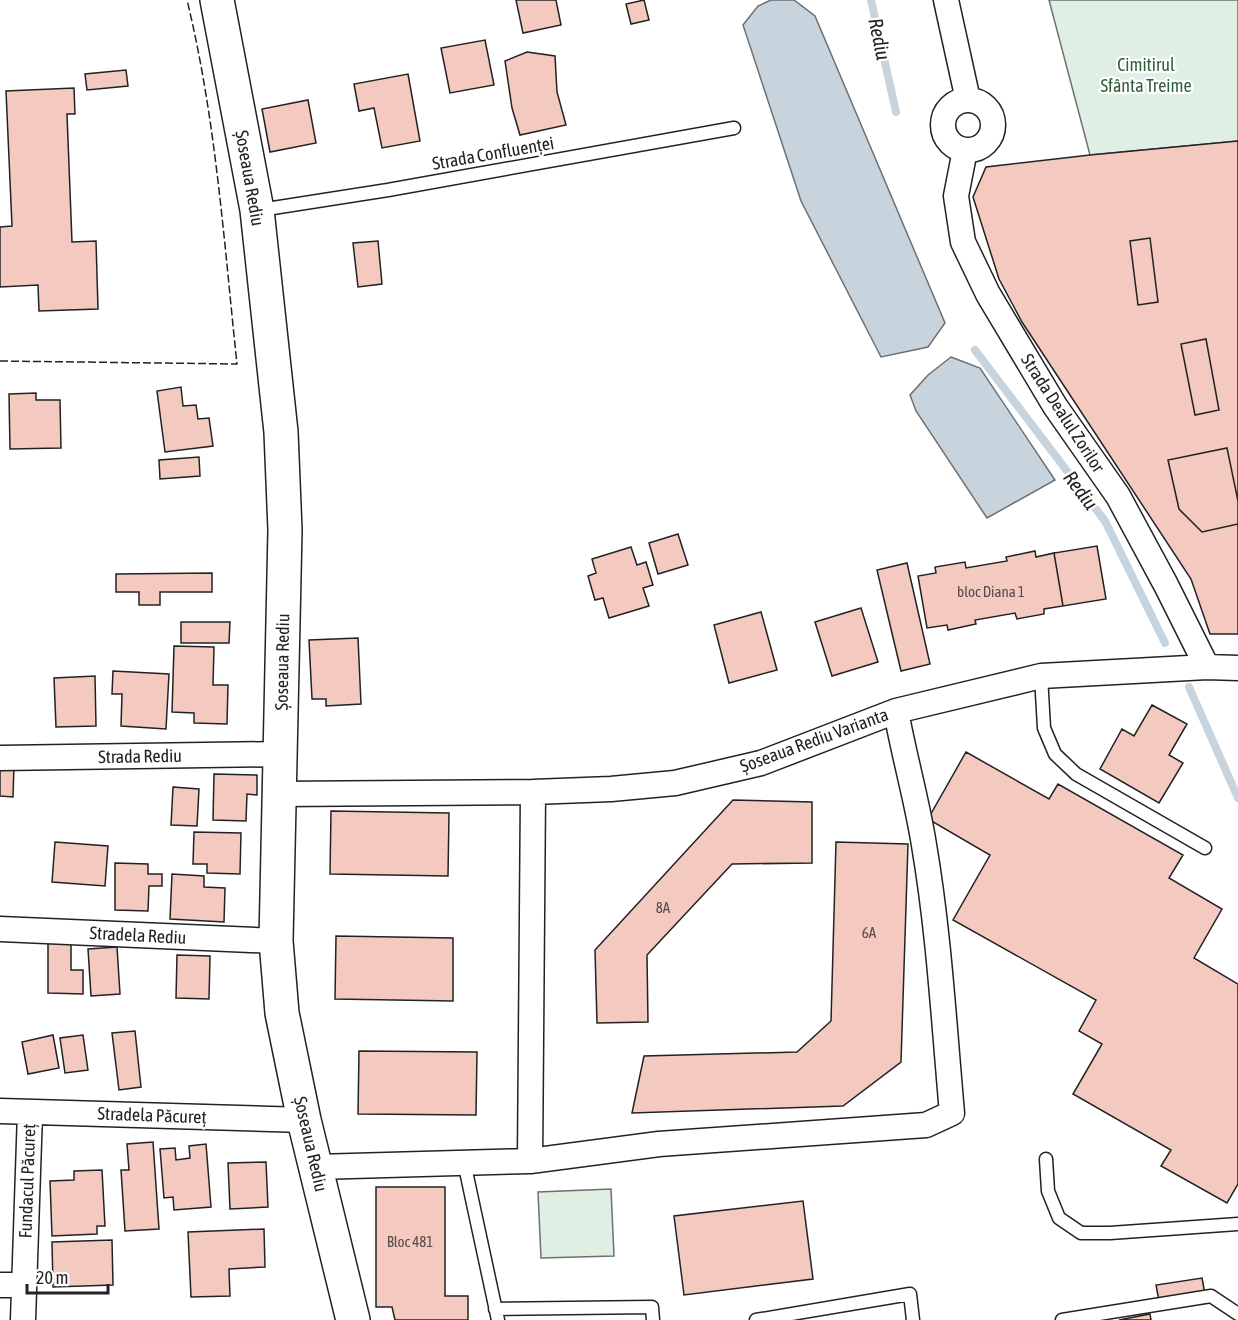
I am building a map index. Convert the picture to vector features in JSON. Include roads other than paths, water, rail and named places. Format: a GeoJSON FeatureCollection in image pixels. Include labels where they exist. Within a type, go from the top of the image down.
{"type":"FeatureCollection","features":[{"type":"Feature","properties":{"kind":"main road","name":"Șoseaua Rediu"},"geometry":{"type":"LineString","coordinates":[[217,0],[257,210],[281,432],[285,530],[276,941],[282,1013],[304,1120],[353,1320]]}},
{"type":"Feature","properties":{"kind":"street"},"geometry":{"type":"LineString","coordinates":[[946,0],[968,100]]}},
{"type":"Feature","properties":{"kind":"street"},"geometry":{"type":"LineString","coordinates":[[968,100],[983,105],[989,111],[993,127],[991,135],[981,147],[965,150],[950,143],[946,135],[944,119],[953,106],[968,100]]}},
{"type":"Feature","properties":{"kind":"street","name":"Strada Dealul Zorilor"},"geometry":{"type":"LineString","coordinates":[[965,150],[956,196],[963,242],[988,294],[1055,406],[1118,496],[1207,667]]}},
{"type":"Feature","properties":{"kind":"street","name":"Șoseaua Rediu Varianta"},"geometry":{"type":"LineString","coordinates":[[280,794],[533,792],[611,789],[675,783],[761,763],[896,711],[1041,676],[1207,667],[1238,668]]}},
{"type":"Feature","properties":{"kind":"street"},"geometry":{"type":"LineString","coordinates":[[316,1167],[530,1161],[659,1144],[926,1125],[952,1113],[934,921],[924,846],[914,788],[905,762],[896,711]]}},
{"type":"Feature","properties":{"kind":"street","name":"Strada Rediu"},"geometry":{"type":"LineString","coordinates":[[0,758],[281,754]]}},
{"type":"Feature","properties":{"kind":"street"},"geometry":{"type":"LineString","coordinates":[[530,1161],[533,792]]}},
{"type":"Feature","properties":{"kind":"street","name":"Stradela Rediu"},"geometry":{"type":"LineString","coordinates":[[0,928],[276,941]]}},
{"type":"Feature","properties":{"kind":"street","name":"Stradela Păcureț"},"geometry":{"type":"LineString","coordinates":[[0,1111],[304,1120]]}},
{"type":"Feature","properties":{"kind":"street","name":"Fundacul Păcureț"},"geometry":{"type":"LineString","coordinates":[[23,1320],[12,1285],[30,1112]]}},
{"type":"Feature","properties":{"kind":"lane","name":"Strada Confluenței"},"geometry":{"type":"LineString","coordinates":[[257,210],[388,190],[734,128]]}},
{"type":"Feature","properties":{"kind":"lane"},"geometry":{"type":"LineString","coordinates":[[1041,676],[1044,728],[1055,754],[1076,774],[1205,848]]}},
{"type":"Feature","properties":{"kind":"lane"},"geometry":{"type":"LineString","coordinates":[[1046,1159],[1048,1191],[1059,1218],[1081,1233],[1238,1224]]}},
{"type":"Feature","properties":{"kind":"lane"},"geometry":{"type":"LineString","coordinates":[[465,1162],[497,1314],[652,1307],[653,1320]]}},
{"type":"Feature","properties":{"kind":"lane"},"geometry":{"type":"LineString","coordinates":[[756,1320],[910,1294],[914,1320]]}},
{"type":"Feature","properties":{"kind":"lane"},"geometry":{"type":"LineString","coordinates":[[1062,1320],[1211,1296],[1238,1314]]}},
{"type":"Feature","properties":{"kind":"waterway","name":"Rediu"},"geometry":{"type":"LineString","coordinates":[[871,0],[896,112]]}},
{"type":"Feature","properties":{"kind":"waterway","name":"Rediu"},"geometry":{"type":"LineString","coordinates":[[975,350],[1105,521],[1165,643]]}},
{"type":"Feature","properties":{"kind":"waterway","name":"Rediu"},"geometry":{"type":"LineString","coordinates":[[1189,687],[1238,798]]}},
{"type":"Feature","properties":{"kind":"park label","name":"Cimitirul Sfânta Treime"},"geometry":{"type":"Point","coordinates":[1146,74]}}]}
